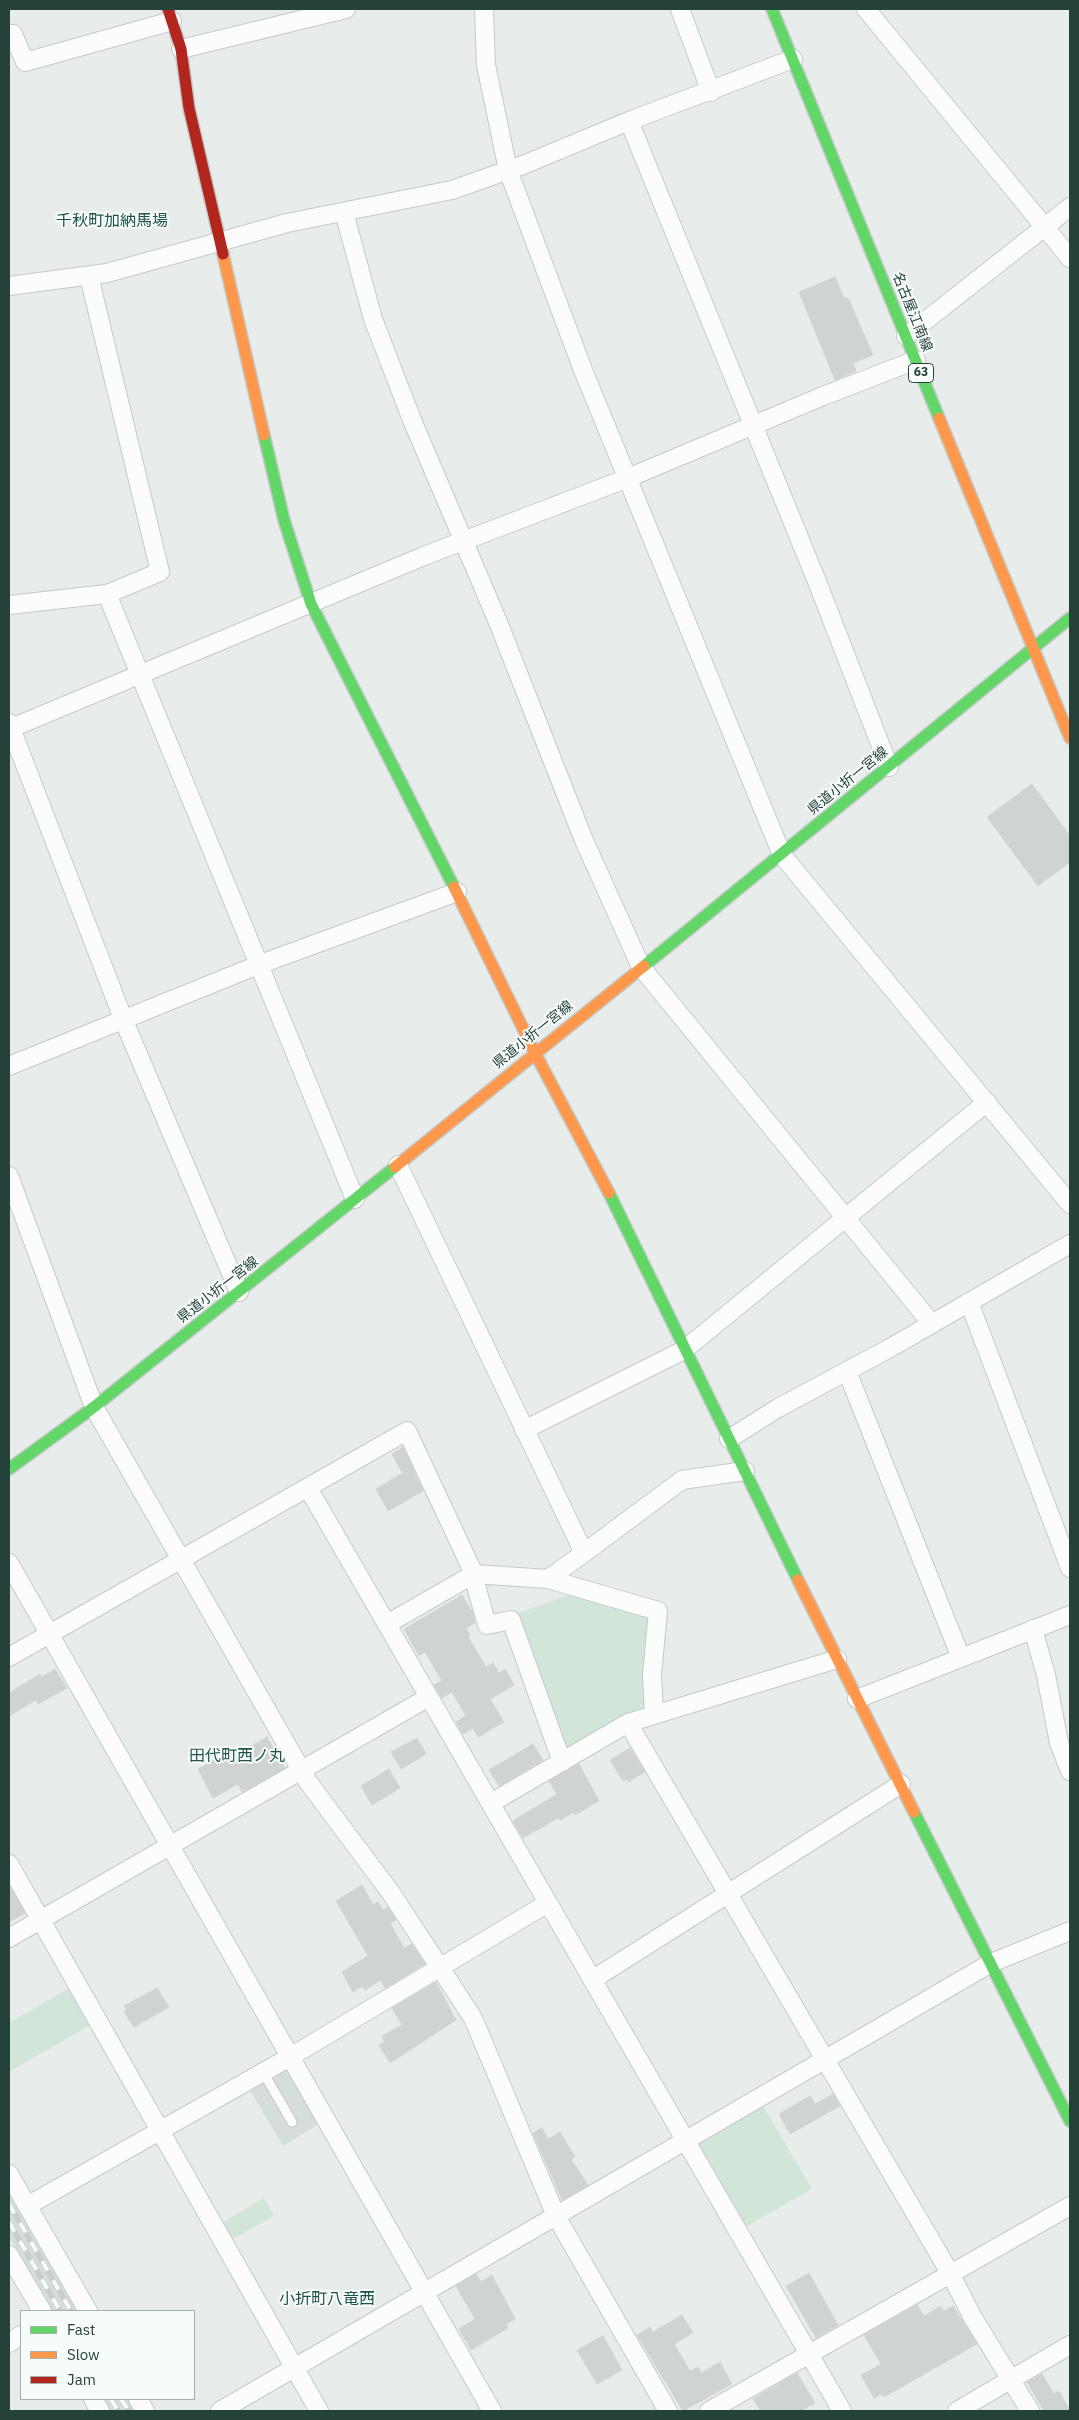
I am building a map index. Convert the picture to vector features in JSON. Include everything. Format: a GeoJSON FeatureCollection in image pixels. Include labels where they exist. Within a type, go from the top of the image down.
{"type":"FeatureCollection","features":[{"type":"Feature","properties":{"kind":"street"},"geometry":{"type":"LineString","coordinates":[[181,49],[346,9]]}},
{"type":"Feature","properties":{"kind":"street"},"geometry":{"type":"LineString","coordinates":[[484,9],[486,65],[508,170],[548,280],[782,855],[1070,1204]]}},
{"type":"Feature","properties":{"kind":"street"},"geometry":{"type":"LineString","coordinates":[[680,9],[711,92]]}},
{"type":"Feature","properties":{"kind":"street","name":"名古屋江南線"},"geometry":{"type":"LineString","coordinates":[[772,9],[1070,738]]}},
{"type":"Feature","properties":{"kind":"street"},"geometry":{"type":"LineString","coordinates":[[866,9],[1070,258]]}},
{"type":"Feature","properties":{"kind":"street"},"geometry":{"type":"LineString","coordinates":[[9,34],[13,34],[25,62],[170,15],[181,49],[189,108],[221,240],[284,520],[311,604],[457,892],[535,1053],[592,1159],[837,1659],[1070,2121]]}},
{"type":"Feature","properties":{"kind":"street"},"geometry":{"type":"LineString","coordinates":[[9,286],[106,273],[287,223],[452,190],[793,59]]}},
{"type":"Feature","properties":{"kind":"street"},"geometry":{"type":"LineString","coordinates":[[629,122],[818,584],[889,767]]}},
{"type":"Feature","properties":{"kind":"street"},"geometry":{"type":"LineString","coordinates":[[906,336],[1070,207]]}},
{"type":"Feature","properties":{"kind":"street"},"geometry":{"type":"LineString","coordinates":[[344,212],[372,319],[412,420],[498,622],[583,838],[641,967],[932,1324]]}},
{"type":"Feature","properties":{"kind":"street"},"geometry":{"type":"LineString","coordinates":[[9,605],[106,594],[160,572],[88,276]]}},
{"type":"Feature","properties":{"kind":"street"},"geometry":{"type":"LineString","coordinates":[[239,1292],[124,1021],[9,727],[464,540],[628,478],[916,360]]}},
{"type":"Feature","properties":{"kind":"street"},"geometry":{"type":"LineString","coordinates":[[106,594],[355,1199]]}},
{"type":"Feature","properties":{"kind":"street","name":"県道小折一宮線"},"geometry":{"type":"LineString","coordinates":[[9,1469],[94,1408],[355,1199],[782,855],[1070,618]]}},
{"type":"Feature","properties":{"kind":"street"},"geometry":{"type":"LineString","coordinates":[[9,1066],[258,966],[457,892]]}},
{"type":"Feature","properties":{"kind":"street"},"geometry":{"type":"LineString","coordinates":[[524,1430],[684,1350],[987,1102]]}},
{"type":"Feature","properties":{"kind":"street"},"geometry":{"type":"LineString","coordinates":[[398,1164],[584,1553]]}},
{"type":"Feature","properties":{"kind":"street"},"geometry":{"type":"LineString","coordinates":[[9,1176],[94,1408],[301,1770],[391,1894],[438,1969],[473,2018],[556,2216],[668,2411]]}},
{"type":"Feature","properties":{"kind":"street"},"geometry":{"type":"LineString","coordinates":[[729,1440],[778,1408],[932,1324],[1070,1244]]}},
{"type":"Feature","properties":{"kind":"street"},"geometry":{"type":"LineString","coordinates":[[969,1302],[1070,1568]]}},
{"type":"Feature","properties":{"kind":"street"},"geometry":{"type":"LineString","coordinates":[[847,1371],[961,1658]]}},
{"type":"Feature","properties":{"kind":"street"},"geometry":{"type":"LineString","coordinates":[[9,1657],[407,1431],[473,1575],[487,1626],[511,1620],[562,1762]]}},
{"type":"Feature","properties":{"kind":"street"},"geometry":{"type":"LineString","coordinates":[[548,1580],[682,1480],[745,1471]]}},
{"type":"Feature","properties":{"kind":"street"},"geometry":{"type":"LineString","coordinates":[[308,1488],[842,2411]]}},
{"type":"Feature","properties":{"kind":"street"},"geometry":{"type":"LineString","coordinates":[[9,1563],[492,2411]]}},
{"type":"Feature","properties":{"kind":"street"},"geometry":{"type":"LineString","coordinates":[[387,1624],[473,1575],[548,1580],[658,1612],[652,1675],[654,1715]]}},
{"type":"Feature","properties":{"kind":"street"},"geometry":{"type":"LineString","coordinates":[[857,1699],[1070,1615]]}},
{"type":"Feature","properties":{"kind":"street"},"geometry":{"type":"LineString","coordinates":[[1033,1629],[1046,1676],[1059,1743],[1070,1771]]}},
{"type":"Feature","properties":{"kind":"street"},"geometry":{"type":"LineString","coordinates":[[490,1803],[628,1723],[837,1659]]}},
{"type":"Feature","properties":{"kind":"street"},"geometry":{"type":"LineString","coordinates":[[9,1938],[429,1697]]}},
{"type":"Feature","properties":{"kind":"street"},"geometry":{"type":"LineString","coordinates":[[628,1723],[950,2274],[972,2316],[1030,2411]]}},
{"type":"Feature","properties":{"kind":"street"},"geometry":{"type":"LineString","coordinates":[[592,1980],[901,1784]]}},
{"type":"Feature","properties":{"kind":"street"},"geometry":{"type":"LineString","coordinates":[[9,1864],[39,1920],[319,2411]]}},
{"type":"Feature","properties":{"kind":"street"},"geometry":{"type":"LineString","coordinates":[[27,2206],[290,2057],[548,1903]]}},
{"type":"Feature","properties":{"kind":"street"},"geometry":{"type":"LineString","coordinates":[[220,2411],[991,1963],[1070,1931]]}},
{"type":"Feature","properties":{"kind":"street"},"geometry":{"type":"LineString","coordinates":[[9,2174],[87,2310]]}},
{"type":"Feature","properties":{"kind":"street"},"geometry":{"type":"LineString","coordinates":[[709,2411],[1070,2206]]}},
{"type":"Feature","properties":{"kind":"street"},"geometry":{"type":"LineString","coordinates":[[9,2255],[41,2310]]}},
{"type":"Feature","properties":{"kind":"street"},"geometry":{"type":"LineString","coordinates":[[9,2343],[20,2336]]}},
{"type":"Feature","properties":{"kind":"street"},"geometry":{"type":"LineString","coordinates":[[957,2411],[1070,2345]]}},
{"type":"Feature","properties":{"kind":"street"},"geometry":{"type":"LineString","coordinates":[[94,2400],[100,2411]]}},
{"type":"Feature","properties":{"kind":"street"},"geometry":{"type":"LineString","coordinates":[[139,2400],[145,2411]]}},
{"type":"Feature","properties":{"kind":"lane"},"geometry":{"type":"LineString","coordinates":[[263,2072],[292,2122]]}},
{"type":"Feature","properties":{"kind":"shaded area"},"geometry":{"type":"Polygon","coordinates":[[[281,2068],[288,2071],[319,2124],[283,2146],[248,2087],[281,2068]]]}},
{"type":"Feature","properties":{"kind":"shaded area"},"geometry":{"type":"Polygon","coordinates":[[[9,2186],[80,2310],[51,2310],[9,2237],[9,2186]]]}},
{"type":"Feature","properties":{"kind":"shaded area"},"geometry":{"type":"Polygon","coordinates":[[[103,2400],[133,2400],[139,2411],[109,2411],[103,2400]]]}},
{"type":"Feature","properties":{"kind":"green space"},"geometry":{"type":"Polygon","coordinates":[[[569,1595],[647,1616],[651,1622],[648,1701],[643,1710],[563,1753],[513,1615],[569,1595]]]}},
{"type":"Feature","properties":{"kind":"green space"},"geometry":{"type":"Polygon","coordinates":[[[71,1987],[92,2024],[9,2072],[9,2023],[71,1987]]]}},
{"type":"Feature","properties":{"kind":"green space"},"geometry":{"type":"Polygon","coordinates":[[[762,2104],[812,2189],[744,2228],[698,2148],[700,2140],[762,2104]]]}},
{"type":"Feature","properties":{"kind":"green space"},"geometry":{"type":"Polygon","coordinates":[[[264,2198],[274,2216],[231,2240],[221,2223],[264,2198]]]}},
{"type":"Feature","properties":{"kind":"building"},"geometry":{"type":"Polygon","coordinates":[[[835,277],[844,298],[848,298],[873,355],[853,363],[856,371],[835,380],[799,292],[835,277]]]}},
{"type":"Feature","properties":{"kind":"building"},"geometry":{"type":"Polygon","coordinates":[[[1032,784],[1070,836],[1070,862],[1038,886],[987,817],[1032,784]]]}},
{"type":"Feature","properties":{"kind":"building"},"geometry":{"type":"Polygon","coordinates":[[[403,1447],[423,1491],[388,1511],[376,1489],[411,1468],[402,1472],[392,1454],[403,1447]]]}},
{"type":"Feature","properties":{"kind":"building"},"geometry":{"type":"Polygon","coordinates":[[[462,1595],[473,1613],[475,1623],[466,1628],[470,1636],[468,1637],[486,1667],[493,1663],[499,1673],[505,1669],[514,1685],[490,1699],[504,1722],[478,1737],[473,1728],[463,1734],[456,1722],[466,1716],[452,1692],[442,1698],[434,1685],[442,1681],[425,1652],[419,1656],[404,1629],[462,1595]]]}},
{"type":"Feature","properties":{"kind":"building"},"geometry":{"type":"Polygon","coordinates":[[[55,1669],[67,1688],[38,1704],[36,1700],[9,1716],[9,1693],[40,1674],[42,1677],[55,1669]]]}},
{"type":"Feature","properties":{"kind":"building"},"geometry":{"type":"Polygon","coordinates":[[[267,1737],[285,1768],[242,1792],[238,1784],[213,1798],[198,1769],[233,1749],[236,1755],[267,1737]]]}},
{"type":"Feature","properties":{"kind":"building"},"geometry":{"type":"Polygon","coordinates":[[[417,1738],[426,1754],[401,1769],[391,1752],[417,1738]]]}},
{"type":"Feature","properties":{"kind":"building"},"geometry":{"type":"Polygon","coordinates":[[[533,1744],[543,1760],[499,1786],[489,1770],[533,1744]]]}},
{"type":"Feature","properties":{"kind":"building"},"geometry":{"type":"Polygon","coordinates":[[[630,1748],[645,1772],[628,1782],[627,1779],[623,1781],[610,1760],[630,1748]]]}},
{"type":"Feature","properties":{"kind":"building"},"geometry":{"type":"Polygon","coordinates":[[[579,1764],[599,1801],[575,1815],[574,1812],[560,1820],[558,1818],[523,1838],[513,1821],[557,1794],[549,1781],[579,1764]]]}},
{"type":"Feature","properties":{"kind":"building"},"geometry":{"type":"Polygon","coordinates":[[[389,1769],[400,1788],[372,1805],[361,1786],[389,1769]]]}},
{"type":"Feature","properties":{"kind":"building"},"geometry":{"type":"Polygon","coordinates":[[[9,1885],[25,1913],[9,1922],[9,1885]]]}},
{"type":"Feature","properties":{"kind":"building"},"geometry":{"type":"Polygon","coordinates":[[[362,1885],[373,1905],[378,1902],[383,1910],[388,1907],[396,1920],[390,1923],[404,1948],[412,1944],[425,1964],[385,1988],[381,1980],[365,1990],[363,1986],[353,1992],[342,1972],[368,1956],[336,1901],[362,1885]]]}},
{"type":"Feature","properties":{"kind":"building"},"geometry":{"type":"Polygon","coordinates":[[[436,1982],[456,2020],[390,2063],[379,2045],[385,2042],[382,2036],[402,2025],[392,2008],[436,1982]]]}},
{"type":"Feature","properties":{"kind":"building"},"geometry":{"type":"Polygon","coordinates":[[[157,1988],[169,2007],[134,2027],[124,2012],[127,2010],[124,2006],[157,1988]]]}},
{"type":"Feature","properties":{"kind":"building"},"geometry":{"type":"Polygon","coordinates":[[[833,2094],[840,2106],[790,2134],[779,2114],[810,2096],[815,2104],[833,2094]]]}},
{"type":"Feature","properties":{"kind":"building"},"geometry":{"type":"Polygon","coordinates":[[[542,2128],[548,2139],[560,2132],[575,2157],[571,2159],[588,2185],[562,2200],[533,2133],[542,2128]]]}},
{"type":"Feature","properties":{"kind":"building"},"geometry":{"type":"Polygon","coordinates":[[[809,2273],[838,2325],[816,2338],[786,2286],[809,2273]]]}},
{"type":"Feature","properties":{"kind":"building"},"geometry":{"type":"Polygon","coordinates":[[[476,2274],[481,2282],[492,2275],[515,2319],[506,2324],[508,2328],[471,2350],[459,2329],[475,2319],[456,2286],[476,2274]]]}},
{"type":"Feature","properties":{"kind":"building"},"geometry":{"type":"Polygon","coordinates":[[[917,2305],[924,2316],[941,2306],[944,2311],[953,2306],[977,2344],[884,2397],[882,2394],[874,2398],[861,2375],[881,2364],[864,2335],[917,2305]]]}},
{"type":"Feature","properties":{"kind":"building"},"geometry":{"type":"Polygon","coordinates":[[[682,2315],[693,2333],[674,2344],[690,2371],[698,2367],[701,2373],[720,2362],[732,2384],[683,2411],[637,2335],[650,2327],[653,2332],[682,2315]]]}},
{"type":"Feature","properties":{"kind":"building"},"geometry":{"type":"Polygon","coordinates":[[[603,2336],[622,2370],[597,2384],[577,2350],[603,2336]]]}},
{"type":"Feature","properties":{"kind":"building"},"geometry":{"type":"Polygon","coordinates":[[[797,2373],[815,2403],[801,2411],[761,2411],[753,2399],[797,2373]]]}},
{"type":"Feature","properties":{"kind":"building"},"geometry":{"type":"Polygon","coordinates":[[[1042,2374],[1054,2394],[1059,2391],[1070,2411],[1044,2411],[1027,2382],[1042,2374]]]}},
{"type":"Feature","properties":{"kind":"railway"},"geometry":{"type":"LineString","coordinates":[[9,2204],[70,2310]]}},
{"type":"Feature","properties":{"kind":"railway"},"geometry":{"type":"LineString","coordinates":[[9,2222],[59,2310]]}},
{"type":"Feature","properties":{"kind":"railway"},"geometry":{"type":"LineString","coordinates":[[112,2400],[118,2411]]}},
{"type":"Feature","properties":{"kind":"railway"},"geometry":{"type":"LineString","coordinates":[[122,2400],[129,2411]]}},
{"type":"Feature","properties":{"kind":"traffic: fast"},"geometry":{"type":"LineString","coordinates":[[772,9],[939,418]]}},
{"type":"Feature","properties":{"kind":"traffic: fast"},"geometry":{"type":"LineString","coordinates":[[264,435],[284,520],[311,604],[454,887]]}},
{"type":"Feature","properties":{"kind":"traffic: fast"},"geometry":{"type":"LineString","coordinates":[[644,966],[1070,618]]}},
{"type":"Feature","properties":{"kind":"traffic: fast"},"geometry":{"type":"LineString","coordinates":[[9,1469],[94,1407],[395,1167]]}},
{"type":"Feature","properties":{"kind":"traffic: fast"},"geometry":{"type":"LineString","coordinates":[[609,1193],[798,1580]]}},
{"type":"Feature","properties":{"kind":"traffic: fast"},"geometry":{"type":"LineString","coordinates":[[914,1812],[1070,2121]]}},
{"type":"Feature","properties":{"kind":"traffic: slow"},"geometry":{"type":"LineString","coordinates":[[223,254],[264,435]]}},
{"type":"Feature","properties":{"kind":"traffic: slow"},"geometry":{"type":"LineString","coordinates":[[939,418],[1070,738]]}},
{"type":"Feature","properties":{"kind":"traffic: slow"},"geometry":{"type":"LineString","coordinates":[[454,887],[535,1053],[609,1193]]}},
{"type":"Feature","properties":{"kind":"traffic: slow"},"geometry":{"type":"LineString","coordinates":[[395,1167],[644,966]]}},
{"type":"Feature","properties":{"kind":"traffic: slow"},"geometry":{"type":"LineString","coordinates":[[798,1580],[914,1812]]}},
{"type":"Feature","properties":{"kind":"traffic: jam"},"geometry":{"type":"LineString","coordinates":[[168,9],[181,49],[189,108],[223,254]]}},
{"type":"Feature","properties":{"kind":"district","name":"千秋町加納馬場"},"geometry":{"type":"Point","coordinates":[112,221]}},
{"type":"Feature","properties":{"kind":"district","name":"田代町西ノ丸"},"geometry":{"type":"Point","coordinates":[237,1756]}},
{"type":"Feature","properties":{"kind":"district","name":"小折町八竜西"},"geometry":{"type":"Point","coordinates":[327,2299]}}]}
